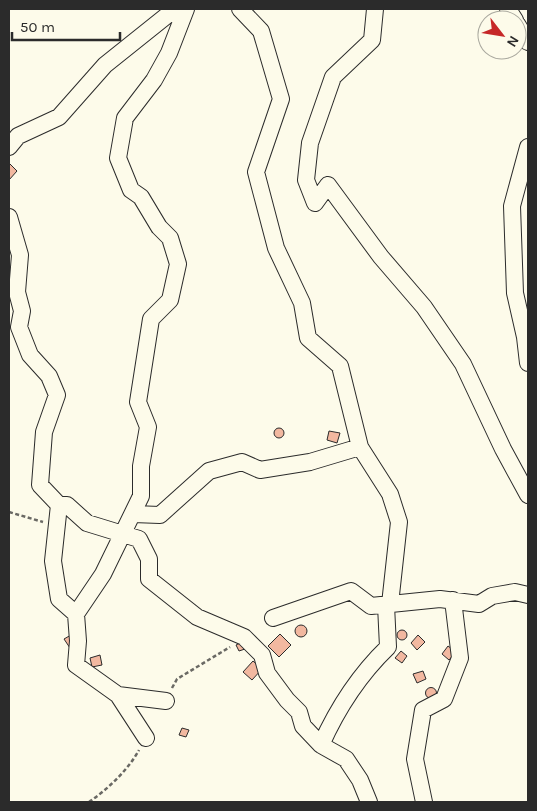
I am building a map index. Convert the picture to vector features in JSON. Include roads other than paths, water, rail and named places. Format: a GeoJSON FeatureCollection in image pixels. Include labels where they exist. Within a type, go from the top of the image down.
{"type":"FeatureCollection","features":[{"type":"Feature","properties":{"kind":"street"},"geometry":{"type":"LineString","coordinates":[[9,147],[18,136],[59,116],[105,65],[175,9]]}},
{"type":"Feature","properties":{"kind":"street"},"geometry":{"type":"LineString","coordinates":[[146,738],[118,696],[76,666],[78,641],[76,614],[102,574],[142,496],[141,466],[148,427],[138,402],[151,319],[170,300],[178,264],[170,238],[158,227],[141,198],[131,190],[118,158],[125,118],[154,80],[169,53],[186,9]]}},
{"type":"Feature","properties":{"kind":"street"},"geometry":{"type":"LineString","coordinates":[[240,9],[261,31],[282,99],[256,172],[276,248],[302,303],[308,338],[340,366],[360,446],[390,494],[398,522],[388,604],[388,647],[369,666],[348,693],[321,745]]}},
{"type":"Feature","properties":{"kind":"street"},"geometry":{"type":"LineString","coordinates":[[375,9],[372,40],[333,77],[310,143],[306,180],[315,203],[328,185],[381,257],[424,306],[463,364],[503,449],[528,495]]}},
{"type":"Feature","properties":{"kind":"street"},"geometry":{"type":"LineString","coordinates":[[528,147],[512,206],[515,293],[525,337],[528,363]]}},
{"type":"Feature","properties":{"kind":"street"},"geometry":{"type":"LineString","coordinates":[[9,216],[20,255],[17,292],[22,310],[19,327],[30,356],[49,376],[57,394],[44,432],[40,485],[59,505],[67,505],[87,523],[138,539],[149,559],[149,579],[197,617],[244,637],[262,655],[267,673],[287,700],[299,712],[303,726],[321,745],[346,759],[360,780],[369,802]]}},
{"type":"Feature","properties":{"kind":"street"},"geometry":{"type":"LineString","coordinates":[[133,514],[160,515],[209,471],[242,462],[260,470],[310,462],[360,446]]}},
{"type":"Feature","properties":{"kind":"street"},"geometry":{"type":"LineString","coordinates":[[59,505],[54,561],[59,599],[76,614]]}},
{"type":"Feature","properties":{"kind":"street"},"geometry":{"type":"LineString","coordinates":[[273,618],[351,591],[371,606],[440,599],[479,604],[492,596],[515,592],[528,596]]}},
{"type":"Feature","properties":{"kind":"street"},"geometry":{"type":"LineString","coordinates":[[424,802],[415,759],[423,710],[444,699],[460,658],[453,600]]}},
{"type":"Feature","properties":{"kind":"street"},"geometry":{"type":"LineString","coordinates":[[118,696],[166,701]]}}]}
